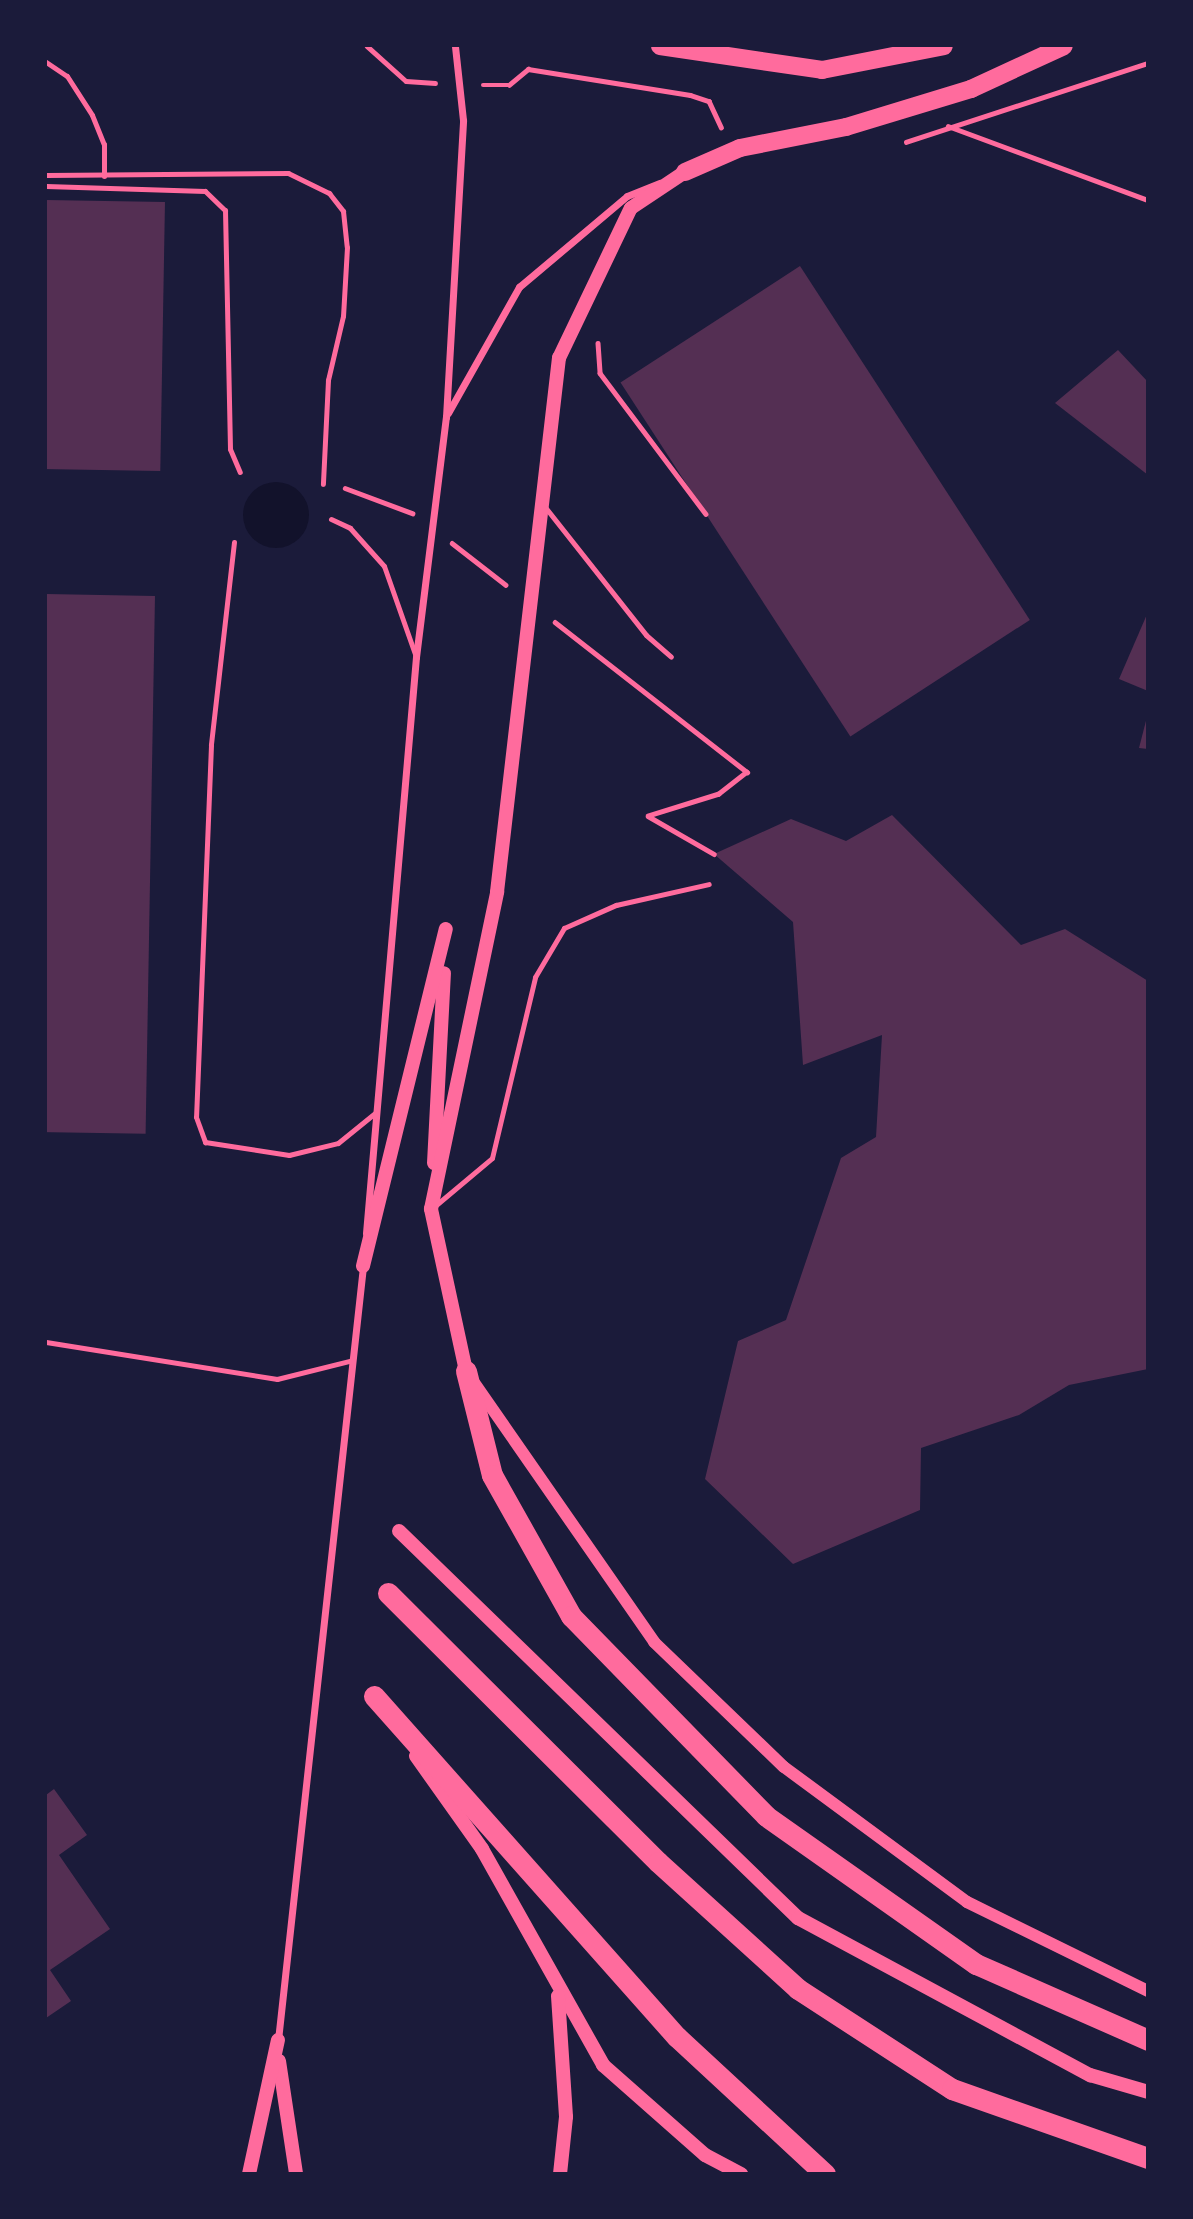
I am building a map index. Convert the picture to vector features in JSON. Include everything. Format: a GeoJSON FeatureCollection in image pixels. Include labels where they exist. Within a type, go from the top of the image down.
{"type":"FeatureCollection","features":[{"type":"Feature","properties":{"kind":"highway"},"geometry":{"type":"LineString","coordinates":[[466,1371],[492,1475],[570,1616],[766,1816],[976,1964],[1147,2040]]}},
{"type":"Feature","properties":{"kind":"highway"},"geometry":{"type":"LineString","coordinates":[[387,1592],[740,1941],[798,1989],[952,2089],[1147,2158]]}},
{"type":"Feature","properties":{"kind":"highway"},"geometry":{"type":"LineString","coordinates":[[374,1696],[677,2037],[820,2169]]}},
{"type":"Feature","properties":{"kind":"main road"},"geometry":{"type":"LineString","coordinates":[[660,46],[822,70],[944,46]]}},
{"type":"Feature","properties":{"kind":"main road"},"geometry":{"type":"LineString","coordinates":[[431,1209],[497,892],[538,498],[559,358],[631,208],[685,172],[740,148],[846,127],[971,89],[1064,46]]}},
{"type":"Feature","properties":{"kind":"main road"},"geometry":{"type":"LineString","coordinates":[[363,1266],[446,929],[431,1209],[466,1371]]}},
{"type":"Feature","properties":{"kind":"main road"},"geometry":{"type":"LineString","coordinates":[[399,1531],[798,1918],[1090,2075],[1147,2092]]}},
{"type":"Feature","properties":{"kind":"main road"},"geometry":{"type":"LineString","coordinates":[[374,1696],[482,1849],[558,1995],[603,2065],[705,2155],[741,2174]]}},
{"type":"Feature","properties":{"kind":"main road"},"geometry":{"type":"LineString","coordinates":[[558,1995],[566,2117],[559,2174]]}},
{"type":"Feature","properties":{"kind":"main road"},"geometry":{"type":"LineString","coordinates":[[249,2174],[278,2040]]}},
{"type":"Feature","properties":{"kind":"main road"},"geometry":{"type":"LineString","coordinates":[[278,2040],[296,2174]]}},
{"type":"Feature","properties":{"kind":"street"},"geometry":{"type":"LineString","coordinates":[[278,2040],[354,1360],[416,657],[446,417],[462,85],[454,46]]}},
{"type":"Feature","properties":{"kind":"street"},"geometry":{"type":"LineString","coordinates":[[446,417],[519,287],[544,261],[627,196],[685,172]]}},
{"type":"Feature","properties":{"kind":"street"},"geometry":{"type":"LineString","coordinates":[[466,1371],[654,1642],[784,1767],[967,1902],[1147,1991]]}},
{"type":"Feature","properties":{"kind":"lane"},"geometry":{"type":"LineString","coordinates":[[46,62],[67,76],[92,115],[104,144],[104,176]]}},
{"type":"Feature","properties":{"kind":"lane"},"geometry":{"type":"LineString","coordinates":[[46,175],[288,173],[316,182],[343,211],[343,316],[328,380],[323,484]]}},
{"type":"Feature","properties":{"kind":"lane"},"geometry":{"type":"LineString","coordinates":[[46,186],[205,191],[225,210],[230,449],[240,472]]}},
{"type":"Feature","properties":{"kind":"lane"},"geometry":{"type":"LineString","coordinates":[[538,498],[646,635],[671,657]]}},
{"type":"Feature","properties":{"kind":"lane"},"geometry":{"type":"LineString","coordinates":[[331,519],[350,528],[384,566],[416,657]]}},
{"type":"Feature","properties":{"kind":"lane"},"geometry":{"type":"LineString","coordinates":[[234,542],[211,745],[196,1117],[205,1142],[289,1154],[338,1143],[375,1113]]}},
{"type":"Feature","properties":{"kind":"lane"},"geometry":{"type":"LineString","coordinates":[[431,1209],[492,1158],[535,977],[564,928],[616,905],[709,884]]}},
{"type":"Feature","properties":{"kind":"lane"},"geometry":{"type":"LineString","coordinates":[[46,1342],[277,1379],[354,1360]]}},
{"type":"Feature","properties":{"kind":"path"},"geometry":{"type":"LineString","coordinates":[[367,46],[407,81],[509,85],[528,69],[701,97],[740,148]]}},
{"type":"Feature","properties":{"kind":"path"},"geometry":{"type":"LineString","coordinates":[[892,144],[957,129],[1147,63]]}},
{"type":"Feature","properties":{"kind":"path"},"geometry":{"type":"LineString","coordinates":[[907,132],[946,125],[1147,200]]}},
{"type":"Feature","properties":{"kind":"path"},"geometry":{"type":"LineString","coordinates":[[597,337],[600,373],[706,514]]}},
{"type":"Feature","properties":{"kind":"path"},"geometry":{"type":"LineString","coordinates":[[632,682],[747,772],[719,794],[648,816],[714,854]]}},
{"type":"Feature","properties":{"kind":"shaded area"},"geometry":{"type":"Polygon","coordinates":[[[276,482],[289,485],[299,492],[306,502],[309,515],[306,528],[299,538],[289,545],[276,548],[263,545],[253,538],[246,528],[243,515],[246,502],[253,492],[263,485],[276,482]]]}},
{"type":"Feature","properties":{"kind":"building"},"geometry":{"type":"Polygon","coordinates":[[[46,200],[165,202],[160,471],[46,469],[46,200]]]}},
{"type":"Feature","properties":{"kind":"building"},"geometry":{"type":"Polygon","coordinates":[[[800,266],[1030,620],[850,736],[621,383],[800,266]]]}},
{"type":"Feature","properties":{"kind":"building"},"geometry":{"type":"Polygon","coordinates":[[[1118,350],[1148,382],[1148,475],[1055,403],[1118,350]]]}},
{"type":"Feature","properties":{"kind":"building"},"geometry":{"type":"Polygon","coordinates":[[[46,594],[155,596],[146,1134],[46,1132],[46,594]]]}},
{"type":"Feature","properties":{"kind":"building"},"geometry":{"type":"Polygon","coordinates":[[[1148,612],[1148,691],[1119,679],[1148,612]]]}},
{"type":"Feature","properties":{"kind":"building"},"geometry":{"type":"Polygon","coordinates":[[[1148,713],[1148,749],[1139,748],[1148,713]]]}},
{"type":"Feature","properties":{"kind":"building"},"geometry":{"type":"Polygon","coordinates":[[[892,815],[1021,945],[1065,929],[1148,981],[1148,1369],[1069,1385],[1019,1415],[921,1448],[920,1510],[793,1564],[705,1479],[738,1341],[786,1320],[841,1158],[876,1137],[882,1035],[803,1065],[793,922],[714,854],[791,819],[846,841],[892,815]]]}},
{"type":"Feature","properties":{"kind":"building"},"geometry":{"type":"Polygon","coordinates":[[[54,1789],[87,1835],[59,1855],[110,1929],[50,1970],[71,2001],[46,2018],[46,1795],[54,1789]]]}}]}
